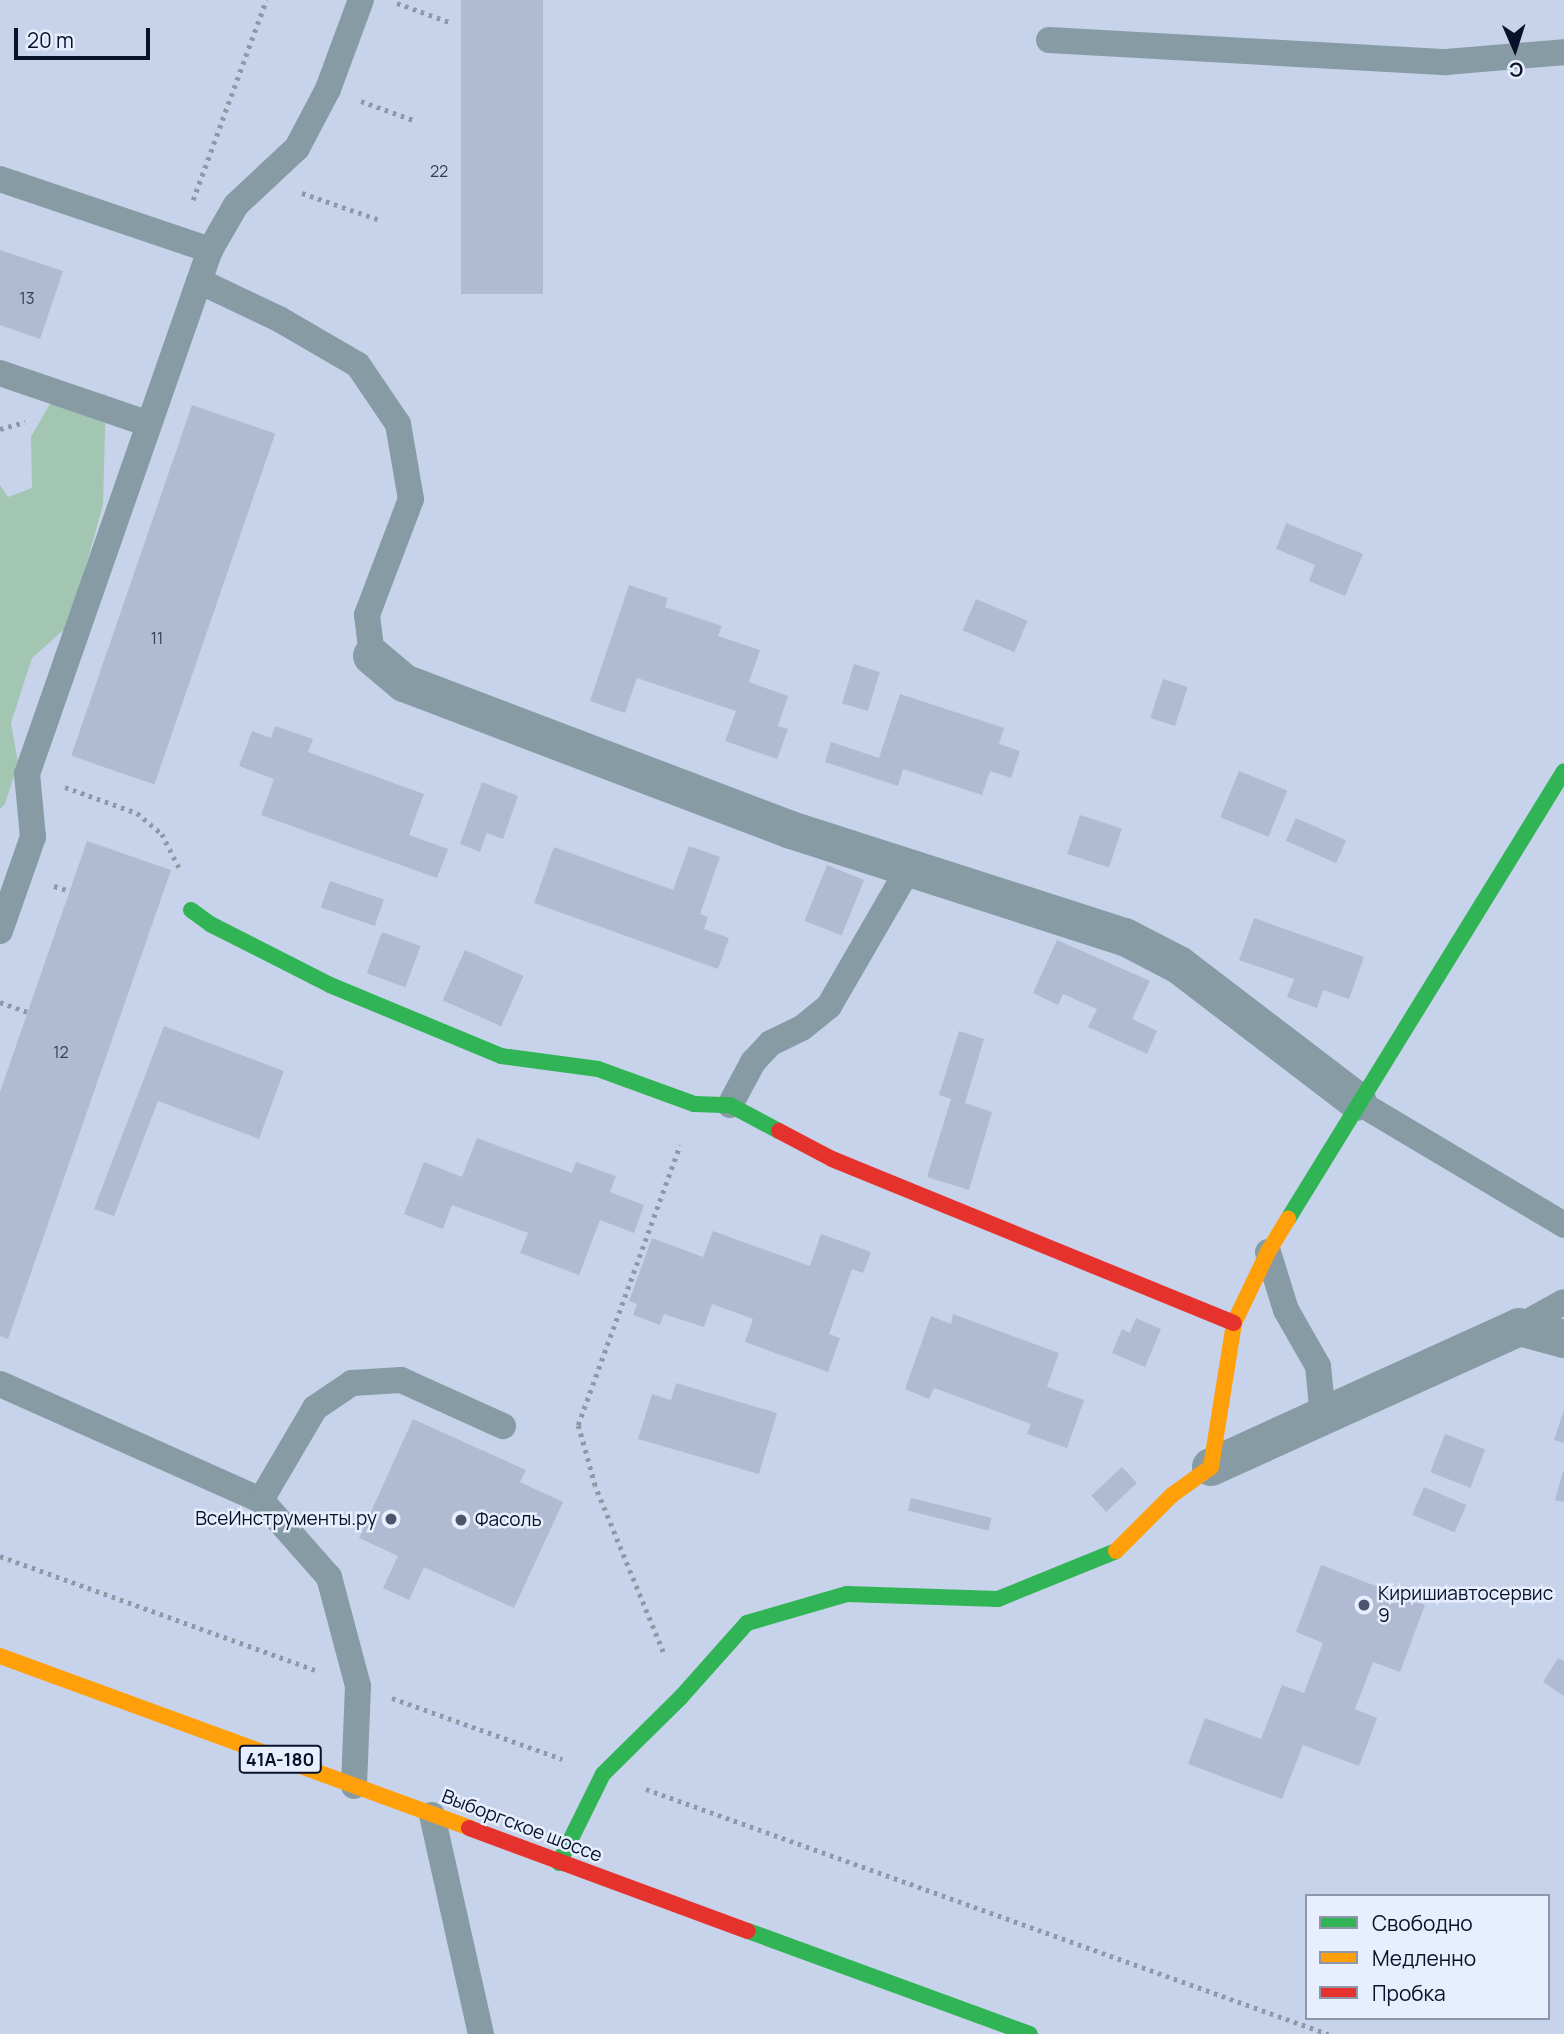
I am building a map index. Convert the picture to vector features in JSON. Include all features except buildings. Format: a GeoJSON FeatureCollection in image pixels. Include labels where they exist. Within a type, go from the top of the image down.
{"type":"FeatureCollection","features":[{"type":"Feature","properties":{"kind":"street"},"geometry":{"type":"LineString","coordinates":[[372,656],[404,683],[791,830],[1125,937],[1168,959],[1358,1102]]}},
{"type":"Feature","properties":{"kind":"street"},"geometry":{"type":"LineString","coordinates":[[1211,1467],[1234,1323],[1268,1252],[1564,771]]}},
{"type":"Feature","properties":{"kind":"street"},"geometry":{"type":"LineString","coordinates":[[191,910],[210,924],[330,985],[501,1056],[598,1069],[694,1104],[730,1105],[832,1159],[1234,1323]]}},
{"type":"Feature","properties":{"kind":"street"},"geometry":{"type":"LineString","coordinates":[[559,1863],[603,1774],[681,1697],[747,1623],[847,1594],[998,1600],[1113,1554],[1172,1494],[1211,1467],[1519,1326],[1564,1339]]}},
{"type":"Feature","properties":{"kind":"street","name":"Выборгское шоссе"},"geometry":{"type":"LineString","coordinates":[[0,1656],[1030,2034]]}},
{"type":"Feature","properties":{"kind":"lane"},"geometry":{"type":"LineString","coordinates":[[0,932],[33,837],[27,774],[210,250],[236,205],[297,148],[328,89],[361,0]]}},
{"type":"Feature","properties":{"kind":"lane"},"geometry":{"type":"LineString","coordinates":[[1049,40],[1446,62],[1564,52]]}},
{"type":"Feature","properties":{"kind":"lane"},"geometry":{"type":"LineString","coordinates":[[0,179],[210,250]]}},
{"type":"Feature","properties":{"kind":"lane"},"geometry":{"type":"LineString","coordinates":[[199,281],[279,319],[358,365],[398,424],[411,499],[367,615],[372,656]]}},
{"type":"Feature","properties":{"kind":"lane"},"geometry":{"type":"LineString","coordinates":[[0,373],[149,424]]}},
{"type":"Feature","properties":{"kind":"lane"},"geometry":{"type":"LineString","coordinates":[[730,1105],[753,1062],[771,1042],[802,1028],[829,1006],[909,868]]}},
{"type":"Feature","properties":{"kind":"lane"},"geometry":{"type":"LineString","coordinates":[[1358,1102],[1564,1225]]}},
{"type":"Feature","properties":{"kind":"lane"},"geometry":{"type":"LineString","coordinates":[[1268,1252],[1286,1310],[1318,1366],[1323,1416]]}},
{"type":"Feature","properties":{"kind":"lane"},"geometry":{"type":"LineString","coordinates":[[1519,1326],[1564,1302]]}},
{"type":"Feature","properties":{"kind":"lane"},"geometry":{"type":"LineString","coordinates":[[261,1500],[315,1408],[352,1383],[401,1380],[503,1426]]}},
{"type":"Feature","properties":{"kind":"lane"},"geometry":{"type":"LineString","coordinates":[[0,1384],[261,1500],[329,1577],[358,1686],[354,1786]]}},
{"type":"Feature","properties":{"kind":"lane"},"geometry":{"type":"LineString","coordinates":[[432,1815],[481,2034]]}},
{"type":"Feature","properties":{"kind":"path"},"geometry":{"type":"LineString","coordinates":[[178,239],[266,0]]}},
{"type":"Feature","properties":{"kind":"path"},"geometry":{"type":"LineString","coordinates":[[390,0],[452,23]]}},
{"type":"Feature","properties":{"kind":"path"},"geometry":{"type":"LineString","coordinates":[[328,89],[416,121]]}},
{"type":"Feature","properties":{"kind":"path"},"geometry":{"type":"LineString","coordinates":[[265,179],[380,220]]}},
{"type":"Feature","properties":{"kind":"path"},"geometry":{"type":"LineString","coordinates":[[27,774],[137,813],[162,834],[178,862],[191,910]]}},
{"type":"Feature","properties":{"kind":"path"},"geometry":{"type":"LineString","coordinates":[[48,884],[70,891]]}},
{"type":"Feature","properties":{"kind":"path"},"geometry":{"type":"LineString","coordinates":[[0,1002],[28,1012]]}},
{"type":"Feature","properties":{"kind":"path"},"geometry":{"type":"LineString","coordinates":[[681,1697],[595,1486],[578,1424],[694,1104]]}},
{"type":"Feature","properties":{"kind":"path"},"geometry":{"type":"LineString","coordinates":[[0,1556],[1328,2034]]}},
{"type":"Feature","properties":{"kind":"green space"},"geometry":{"type":"Polygon","coordinates":[[[106,394],[103,505],[69,625],[32,658],[11,723],[18,763],[5,804],[0,809],[0,485],[8,497],[32,488],[31,437],[50,404],[106,394]]]}},
{"type":"Feature","properties":{"kind":"traffic: fast"},"geometry":{"type":"LineString","coordinates":[[1288,1219],[1564,771]]}},
{"type":"Feature","properties":{"kind":"traffic: fast"},"geometry":{"type":"LineString","coordinates":[[191,910],[210,924],[330,985],[501,1056],[598,1069],[694,1104],[730,1105],[779,1131]]}},
{"type":"Feature","properties":{"kind":"traffic: fast"},"geometry":{"type":"LineString","coordinates":[[559,1863],[603,1774],[681,1697],[747,1623],[847,1594],[998,1599],[1116,1551]]}},
{"type":"Feature","properties":{"kind":"traffic: fast"},"geometry":{"type":"LineString","coordinates":[[748,1931],[1030,2034]]}},
{"type":"Feature","properties":{"kind":"traffic: slow"},"geometry":{"type":"LineString","coordinates":[[1116,1551],[1172,1495],[1211,1467],[1234,1323],[1268,1252],[1288,1219]]}},
{"type":"Feature","properties":{"kind":"traffic: slow"},"geometry":{"type":"LineString","coordinates":[[0,1656],[469,1828]]}},
{"type":"Feature","properties":{"kind":"traffic: jam"},"geometry":{"type":"LineString","coordinates":[[779,1131],[832,1159],[1234,1323]]}},
{"type":"Feature","properties":{"kind":"traffic: jam"},"geometry":{"type":"LineString","coordinates":[[469,1828],[748,1931]]}},
{"type":"Feature","properties":{"kind":"place","name":"ВсеИнструменты.ру"},"geometry":{"type":"Point","coordinates":[391,1519]}},
{"type":"Feature","properties":{"kind":"place","name":"Фасоль"},"geometry":{"type":"Point","coordinates":[461,1520]}},
{"type":"Feature","properties":{"kind":"place","name":"Киришиавтосервис 9"},"geometry":{"type":"Point","coordinates":[1364,1605]}}]}
